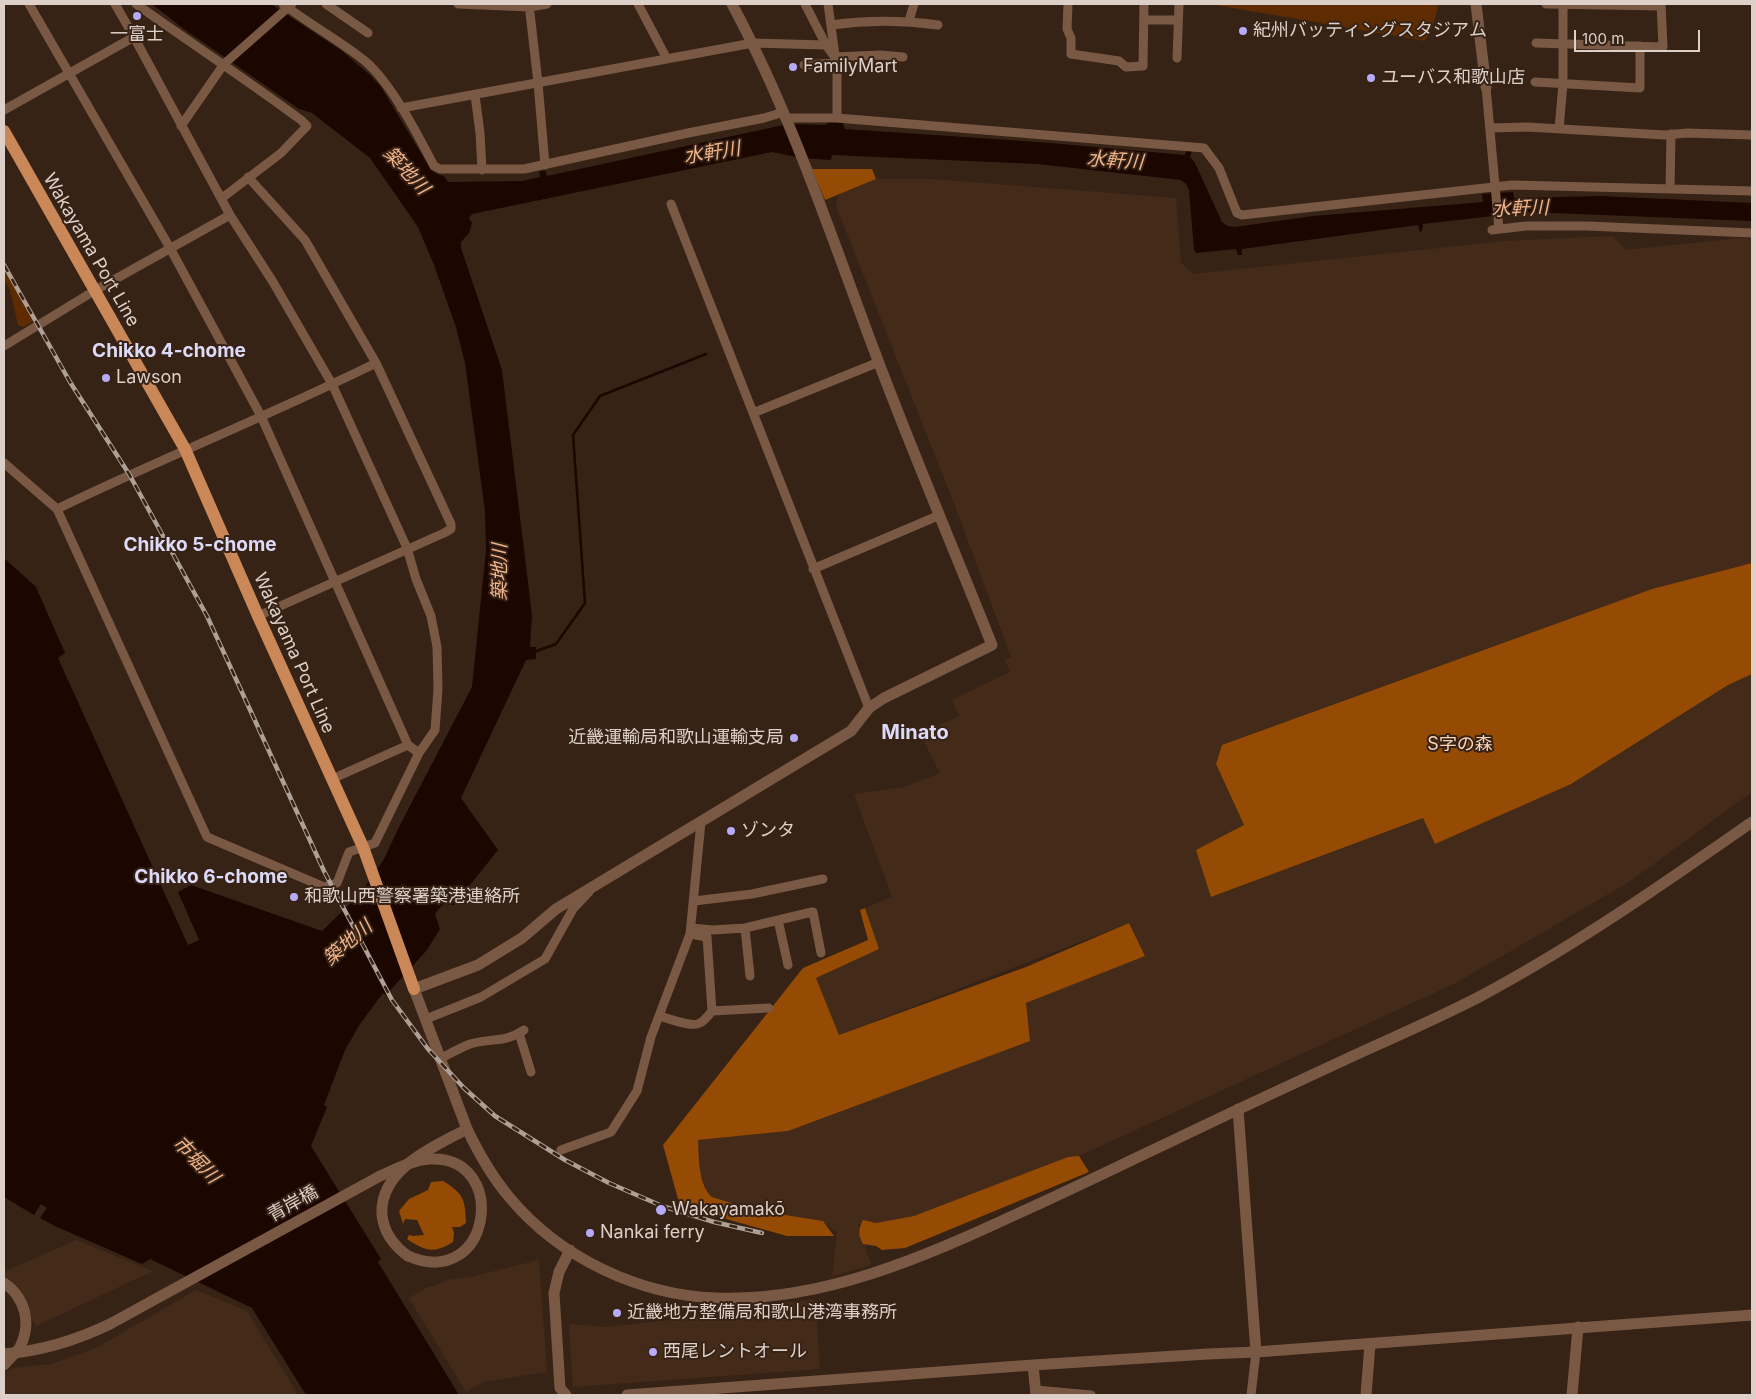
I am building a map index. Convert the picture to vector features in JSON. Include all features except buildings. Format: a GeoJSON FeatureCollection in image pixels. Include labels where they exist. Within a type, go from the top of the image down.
{"type":"FeatureCollection","features":[{"type":"Feature","properties":{"kind":"main road","name":"Wakayama Port Line"},"geometry":{"type":"LineString","coordinates":[[4,131],[185,450],[363,847],[411,976],[414,989]]}},
{"type":"Feature","properties":{"kind":"street"},"geometry":{"type":"LineString","coordinates":[[29,4],[67,73],[170,248],[261,416],[408,745],[419,753]]}},
{"type":"Feature","properties":{"kind":"street"},"geometry":{"type":"LineString","coordinates":[[4,463],[57,509],[207,838],[324,887],[337,883],[349,852],[375,842],[419,753],[435,730],[438,689],[437,647],[430,616],[407,548],[332,384],[273,282],[230,215],[115,4]]}},
{"type":"Feature","properties":{"kind":"street"},"geometry":{"type":"LineString","coordinates":[[136,4],[197,48],[226,63],[307,126],[281,153],[222,198]]}},
{"type":"Feature","properties":{"kind":"street"},"geometry":{"type":"LineString","coordinates":[[326,4],[368,33]]}},
{"type":"Feature","properties":{"kind":"street"},"geometry":{"type":"LineString","coordinates":[[458,4],[529,6],[547,4]]}},
{"type":"Feature","properties":{"kind":"street"},"geometry":{"type":"LineString","coordinates":[[638,4],[667,59]]}},
{"type":"Feature","properties":{"kind":"street"},"geometry":{"type":"LineString","coordinates":[[732,4],[753,43],[786,117],[879,362],[992,645],[884,698],[869,708],[851,731],[556,909],[522,938],[478,964],[414,989],[467,1129],[487,1166],[512,1201],[534,1222],[570,1250],[618,1277],[653,1289],[680,1295],[745,1298],[829,1286],[876,1273],[933,1253],[1494,989],[1566,948],[1752,822]]}},
{"type":"Feature","properties":{"kind":"street"},"geometry":{"type":"LineString","coordinates":[[805,4],[835,59]]}},
{"type":"Feature","properties":{"kind":"street"},"geometry":{"type":"LineString","coordinates":[[828,4],[835,59],[838,118]]}},
{"type":"Feature","properties":{"kind":"street"},"geometry":{"type":"LineString","coordinates":[[909,21],[914,4]]}},
{"type":"Feature","properties":{"kind":"street"},"geometry":{"type":"LineString","coordinates":[[1068,4],[1067,30],[1071,38],[1071,54],[1119,61],[1126,67],[1143,66],[1144,4]]}},
{"type":"Feature","properties":{"kind":"street"},"geometry":{"type":"LineString","coordinates":[[1177,58],[1179,4]]}},
{"type":"Feature","properties":{"kind":"street"},"geometry":{"type":"LineString","coordinates":[[1476,4],[1496,190],[1496,229],[1526,226],[1587,226],[1752,233]]}},
{"type":"Feature","properties":{"kind":"street"},"geometry":{"type":"LineString","coordinates":[[1536,43],[1663,47],[1661,5],[1546,4]]}},
{"type":"Feature","properties":{"kind":"street"},"geometry":{"type":"LineString","coordinates":[[1559,129],[1563,84],[1563,4]]}},
{"type":"Feature","properties":{"kind":"street"},"geometry":{"type":"LineString","coordinates":[[529,6],[545,165]]}},
{"type":"Feature","properties":{"kind":"street"},"geometry":{"type":"LineString","coordinates":[[181,126],[226,63],[287,7],[366,62],[382,79],[434,166],[440,169],[524,170],[688,133],[764,118],[786,117],[838,118],[1204,148],[1219,168],[1237,213],[1242,216],[1496,190],[1512,185],[1752,191]]}},
{"type":"Feature","properties":{"kind":"street"},"geometry":{"type":"LineString","coordinates":[[1144,20],[1178,20]]}},
{"type":"Feature","properties":{"kind":"street"},"geometry":{"type":"LineString","coordinates":[[831,25],[854,22],[909,21],[938,25]]}},
{"type":"Feature","properties":{"kind":"street"},"geometry":{"type":"LineString","coordinates":[[4,110],[134,37]]}},
{"type":"Feature","properties":{"kind":"street"},"geometry":{"type":"LineString","coordinates":[[401,108],[753,43],[826,45]]}},
{"type":"Feature","properties":{"kind":"street"},"geometry":{"type":"LineString","coordinates":[[1534,82],[1640,88],[1640,46]]}},
{"type":"Feature","properties":{"kind":"street"},"geometry":{"type":"LineString","coordinates":[[804,65],[835,59],[880,55],[903,57]]}},
{"type":"Feature","properties":{"kind":"street"},"geometry":{"type":"LineString","coordinates":[[475,95],[482,170]]}},
{"type":"Feature","properties":{"kind":"street"},"geometry":{"type":"LineString","coordinates":[[1490,128],[1527,127],[1670,134],[1752,135]]}},
{"type":"Feature","properties":{"kind":"street"},"geometry":{"type":"LineString","coordinates":[[1670,134],[1670,189]]}},
{"type":"Feature","properties":{"kind":"street"},"geometry":{"type":"LineString","coordinates":[[248,177],[305,240],[376,363],[451,524],[451,528],[444,533],[258,616]]}},
{"type":"Feature","properties":{"kind":"street"},"geometry":{"type":"LineString","coordinates":[[671,204],[869,708]]}},
{"type":"Feature","properties":{"kind":"street"},"geometry":{"type":"LineString","coordinates":[[4,346],[94,291],[230,215]]}},
{"type":"Feature","properties":{"kind":"street"},"geometry":{"type":"LineString","coordinates":[[753,413],[879,362]]}},
{"type":"Feature","properties":{"kind":"street"},"geometry":{"type":"LineString","coordinates":[[57,509],[129,474],[376,363]]}},
{"type":"Feature","properties":{"kind":"street"},"geometry":{"type":"LineString","coordinates":[[813,569],[940,515]]}},
{"type":"Feature","properties":{"kind":"street"},"geometry":{"type":"LineString","coordinates":[[332,779],[408,745]]}},
{"type":"Feature","properties":{"kind":"street"},"geometry":{"type":"LineString","coordinates":[[561,1150],[614,1129],[637,1091],[651,1037],[690,931],[701,822]]}},
{"type":"Feature","properties":{"kind":"street"},"geometry":{"type":"LineString","coordinates":[[694,901],[752,894],[824,880]]}},
{"type":"Feature","properties":{"kind":"street"},"geometry":{"type":"LineString","coordinates":[[426,1019],[481,997],[545,959],[573,909],[594,886]]}},
{"type":"Feature","properties":{"kind":"street"},"geometry":{"type":"LineString","coordinates":[[690,931],[745,928],[813,912],[821,953]]}},
{"type":"Feature","properties":{"kind":"street"},"geometry":{"type":"LineString","coordinates":[[778,920],[788,965]]}},
{"type":"Feature","properties":{"kind":"street"},"geometry":{"type":"LineString","coordinates":[[745,928],[750,976]]}},
{"type":"Feature","properties":{"kind":"street"},"geometry":{"type":"LineString","coordinates":[[690,931],[708,937],[712,1012]]}},
{"type":"Feature","properties":{"kind":"street"},"geometry":{"type":"LineString","coordinates":[[659,1016],[696,1025],[700,1024],[712,1012],[769,1008]]}},
{"type":"Feature","properties":{"kind":"street"},"geometry":{"type":"LineString","coordinates":[[440,1058],[469,1045],[497,1041],[521,1031],[531,1072]]}},
{"type":"Feature","properties":{"kind":"street"},"geometry":{"type":"LineString","coordinates":[[1238,1109],[1256,1352],[1251,1395]]}},
{"type":"Feature","properties":{"kind":"street","name":"青岸橋"},"geometry":{"type":"LineString","coordinates":[[4,1354],[55,1345],[86,1336],[388,1172],[423,1160],[441,1160],[458,1166],[477,1186],[482,1204],[481,1223],[473,1240],[462,1252],[442,1261],[427,1262],[408,1256],[395,1245],[384,1226],[382,1211],[387,1189],[395,1177],[419,1156],[467,1129]]}},
{"type":"Feature","properties":{"kind":"street"},"geometry":{"type":"LineString","coordinates":[[566,1395],[560,1388],[554,1293],[559,1272],[570,1250]]}},
{"type":"Feature","properties":{"kind":"street"},"geometry":{"type":"LineString","coordinates":[[4,1283],[14,1292],[26,1314],[26,1328],[20,1348],[4,1364]]}},
{"type":"Feature","properties":{"kind":"street"},"geometry":{"type":"LineString","coordinates":[[627,1395],[1370,1344],[1752,1315]]}},
{"type":"Feature","properties":{"kind":"street"},"geometry":{"type":"LineString","coordinates":[[1572,1395],[1578,1327]]}},
{"type":"Feature","properties":{"kind":"street"},"geometry":{"type":"LineString","coordinates":[[1366,1395],[1370,1344]]}},
{"type":"Feature","properties":{"kind":"street"},"geometry":{"type":"LineString","coordinates":[[1033,1366],[1036,1393],[1091,1395]]}},
{"type":"Feature","properties":{"kind":"shaded area"},"geometry":{"type":"Polygon","coordinates":[[[1210,4],[1439,4],[1432,28],[1425,41],[1210,4]]]}},
{"type":"Feature","properties":{"kind":"shaded area"},"geometry":{"type":"Polygon","coordinates":[[[876,179],[931,179],[1176,198],[1181,263],[1193,274],[1505,241],[1613,236],[1626,250],[1740,238],[1752,239],[1752,563],[1652,589],[1216,764],[1244,826],[1212,897],[1423,818],[1435,844],[1728,685],[1752,674],[1752,792],[1629,882],[1456,983],[1079,1156],[914,1216],[876,1223],[858,1224],[871,1265],[832,1276],[837,1232],[822,1221],[754,1210],[712,1197],[697,1167],[698,1140],[788,1131],[1026,1003],[1145,955],[1129,923],[839,1035],[816,978],[878,949],[865,908],[892,897],[854,794],[904,787],[940,773],[920,734],[959,716],[952,700],[1010,672],[1005,660],[1011,657],[954,503],[836,206],[838,195],[876,179]]]}},
{"type":"Feature","properties":{"kind":"shaded area"},"geometry":{"type":"Polygon","coordinates":[[[4,260],[37,319],[23,327],[18,325],[10,290],[4,279],[4,260]]]}},
{"type":"Feature","properties":{"kind":"shaded area"},"geometry":{"type":"Polygon","coordinates":[[[76,1240],[153,1271],[36,1326],[23,1294],[17,1286],[4,1276],[4,1272],[76,1240]]]}},
{"type":"Feature","properties":{"kind":"shaded area"},"geometry":{"type":"Polygon","coordinates":[[[539,1260],[547,1372],[483,1382],[466,1392],[409,1298],[428,1287],[447,1280],[471,1277],[539,1260]]]}},
{"type":"Feature","properties":{"kind":"shaded area"},"geometry":{"type":"Polygon","coordinates":[[[196,1290],[247,1311],[298,1395],[4,1395],[4,1373],[13,1368],[51,1364],[96,1348],[196,1290]]]}},
{"type":"Feature","properties":{"kind":"shaded area"},"geometry":{"type":"Polygon","coordinates":[[[813,1299],[816,1305],[820,1369],[573,1387],[569,1324],[607,1327],[713,1315],[713,1308],[763,1306],[813,1299]]]}},
{"type":"Feature","properties":{"kind":"green space"},"geometry":{"type":"Polygon","coordinates":[[[812,169],[872,169],[876,179],[825,200],[812,169]]]}},
{"type":"Feature","properties":{"kind":"green space","name":"S字の森"},"geometry":{"type":"Polygon","coordinates":[[[1752,563],[1752,674],[1728,685],[1571,784],[1435,844],[1423,818],[1211,897],[1196,850],[1244,825],[1216,764],[1222,745],[1652,589],[1752,563]]]}},
{"type":"Feature","properties":{"kind":"green space"},"geometry":{"type":"Polygon","coordinates":[[[865,908],[879,949],[816,978],[839,1035],[1026,967],[1129,923],[1145,956],[1026,1003],[1030,1041],[788,1131],[698,1140],[702,1178],[707,1192],[712,1197],[754,1210],[823,1221],[834,1236],[787,1236],[680,1206],[663,1145],[803,968],[868,940],[860,910],[865,908]]]}},
{"type":"Feature","properties":{"kind":"green space"},"geometry":{"type":"Polygon","coordinates":[[[1079,1156],[1089,1172],[905,1248],[882,1250],[876,1246],[863,1244],[860,1238],[859,1229],[863,1220],[876,1223],[914,1216],[1068,1157],[1079,1156]]]}},
{"type":"Feature","properties":{"kind":"green space"},"geometry":{"type":"Polygon","coordinates":[[[443,1181],[462,1198],[466,1223],[460,1227],[452,1227],[454,1233],[453,1242],[430,1250],[407,1239],[409,1235],[424,1235],[417,1220],[405,1219],[403,1224],[399,1211],[409,1199],[428,1190],[431,1182],[443,1181]]]}},
{"type":"Feature","properties":{"kind":"water"},"geometry":{"type":"Polygon","coordinates":[[[152,4],[271,4],[342,51],[370,75],[381,87],[431,170],[444,176],[448,182],[522,181],[540,177],[539,172],[545,170],[547,176],[788,124],[826,125],[830,120],[842,121],[845,129],[1039,142],[1185,155],[1187,149],[1192,150],[1190,157],[1195,163],[1222,222],[1227,226],[1235,227],[1313,216],[1483,202],[1482,194],[1513,192],[1514,198],[1601,196],[1752,203],[1752,221],[1528,212],[1423,224],[1422,231],[1420,232],[1418,225],[1242,249],[1242,255],[1238,255],[1236,249],[1196,253],[1194,250],[1189,190],[1181,180],[1037,164],[832,155],[831,160],[801,158],[772,152],[472,214],[469,218],[472,223],[469,233],[461,242],[461,248],[502,370],[532,615],[530,647],[536,647],[536,659],[526,660],[461,798],[498,850],[454,905],[443,904],[435,914],[440,929],[427,950],[386,995],[383,993],[360,1024],[345,1050],[324,1105],[327,1107],[311,1146],[381,1259],[378,1262],[459,1395],[306,1395],[252,1308],[150,1259],[142,1264],[57,1227],[40,1218],[47,1208],[41,1204],[34,1215],[4,1197],[4,558],[36,587],[65,653],[58,658],[188,945],[199,940],[178,892],[191,885],[322,931],[360,894],[384,859],[472,687],[486,550],[485,511],[465,363],[456,327],[418,227],[370,158],[312,113],[299,109],[184,29],[152,4]]]}},
{"type":"Feature","properties":{"kind":"waterway"},"geometry":{"type":"LineString","coordinates":[[534,652],[556,644],[585,603],[573,435],[600,396],[706,354]]}},
{"type":"Feature","properties":{"kind":"railway"},"geometry":{"type":"LineString","coordinates":[[4,265],[70,382],[129,474],[207,616],[324,871],[392,1000],[428,1049],[464,1088],[495,1116],[565,1160],[609,1183],[662,1206],[714,1222],[762,1233]]}},
{"type":"Feature","properties":{"kind":"place","name":"一富士"},"geometry":{"type":"Point","coordinates":[137,16]}},
{"type":"Feature","properties":{"kind":"place","name":"紀州バッティングスタジアム"},"geometry":{"type":"Point","coordinates":[1243,31]}},
{"type":"Feature","properties":{"kind":"place","name":"FamilyMart"},"geometry":{"type":"Point","coordinates":[793,67]}},
{"type":"Feature","properties":{"kind":"place","name":"ユーバス和歌山店"},"geometry":{"type":"Point","coordinates":[1371,78]}},
{"type":"Feature","properties":{"kind":"place","name":"Lawson"},"geometry":{"type":"Point","coordinates":[106,378]}},
{"type":"Feature","properties":{"kind":"place","name":"近畿運輸局和歌山運輸支局"},"geometry":{"type":"Point","coordinates":[794,738]}},
{"type":"Feature","properties":{"kind":"place","name":"ゾンタ"},"geometry":{"type":"Point","coordinates":[731,831]}},
{"type":"Feature","properties":{"kind":"place","name":"和歌山西警察署築港連絡所"},"geometry":{"type":"Point","coordinates":[294,897]}},
{"type":"Feature","properties":{"kind":"place","name":"Wakayamakō"},"geometry":{"type":"Point","coordinates":[661,1210]}},
{"type":"Feature","properties":{"kind":"place","name":"Nankai ferry"},"geometry":{"type":"Point","coordinates":[590,1233]}},
{"type":"Feature","properties":{"kind":"place","name":"近畿地方整備局和歌山港湾事務所"},"geometry":{"type":"Point","coordinates":[617,1313]}},
{"type":"Feature","properties":{"kind":"place","name":"西尾レントオール"},"geometry":{"type":"Point","coordinates":[653,1352]}},
{"type":"Feature","properties":{"kind":"district","name":"Chikko 4-chome"},"geometry":{"type":"Point","coordinates":[169,351]}},
{"type":"Feature","properties":{"kind":"district","name":"Chikko 5-chome"},"geometry":{"type":"Point","coordinates":[200,545]}},
{"type":"Feature","properties":{"kind":"district","name":"Minato"},"geometry":{"type":"Point","coordinates":[915,733]}},
{"type":"Feature","properties":{"kind":"district","name":"Chikko 6-chome"},"geometry":{"type":"Point","coordinates":[211,877]}},
{"type":"Feature","properties":{"kind":"water label","name":"水軒川"},"geometry":{"type":"Point","coordinates":[712,153]}},
{"type":"Feature","properties":{"kind":"water label","name":"水軒川"},"geometry":{"type":"Point","coordinates":[1115,161]}},
{"type":"Feature","properties":{"kind":"water label","name":"築地川"},"geometry":{"type":"Point","coordinates":[406,171]}},
{"type":"Feature","properties":{"kind":"water label","name":"水軒川"},"geometry":{"type":"Point","coordinates":[1520,209]}},
{"type":"Feature","properties":{"kind":"water label","name":"築地川"},"geometry":{"type":"Point","coordinates":[500,572]}},
{"type":"Feature","properties":{"kind":"water label","name":"築地川"},"geometry":{"type":"Point","coordinates":[348,943]}},
{"type":"Feature","properties":{"kind":"water label","name":"市堀川"},"geometry":{"type":"Point","coordinates":[196,1160]}}]}
